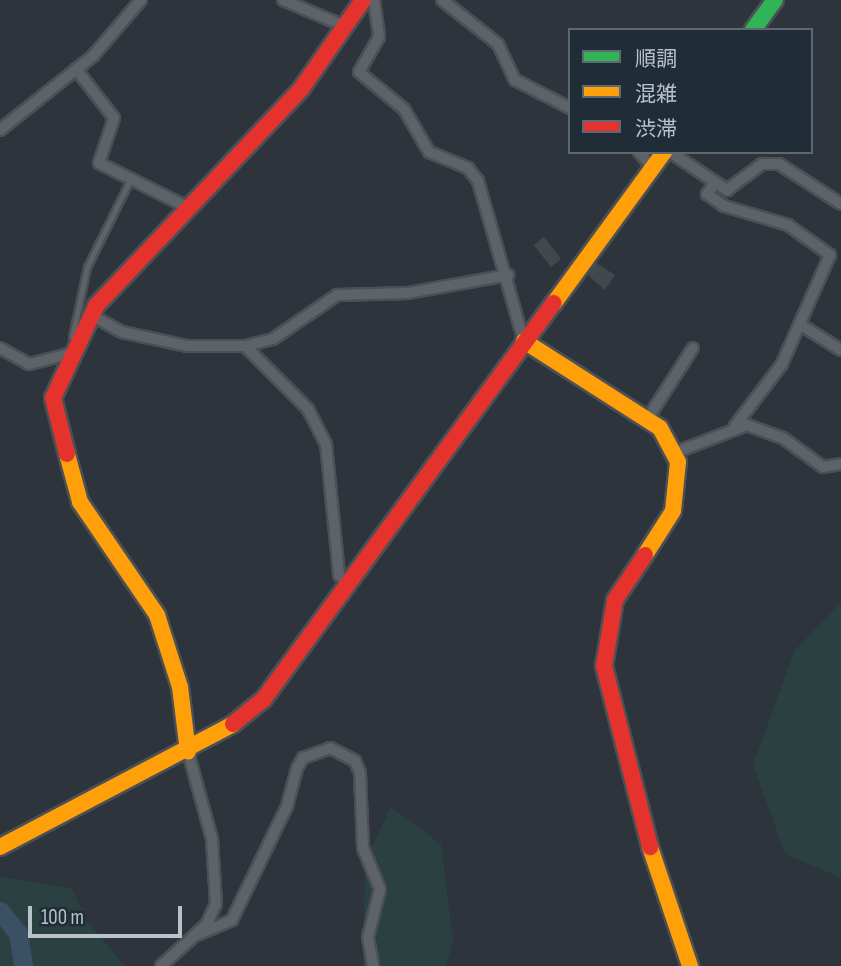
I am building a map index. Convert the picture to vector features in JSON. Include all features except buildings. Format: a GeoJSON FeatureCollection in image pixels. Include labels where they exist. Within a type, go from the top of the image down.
{"type":"FeatureCollection","features":[{"type":"Feature","properties":{"kind":"street"},"geometry":{"type":"LineString","coordinates":[[0,130],[76,69],[141,0]]}},
{"type":"Feature","properties":{"kind":"street"},"geometry":{"type":"LineString","coordinates":[[283,0],[344,26]]}},
{"type":"Feature","properties":{"kind":"street"},"geometry":{"type":"LineString","coordinates":[[197,935],[216,904],[216,877],[188,751],[180,687],[157,615],[80,502],[53,398],[69,354],[91,315],[301,89],[363,0]]}},
{"type":"Feature","properties":{"kind":"street"},"geometry":{"type":"LineString","coordinates":[[374,0],[379,37],[359,72],[404,109],[429,152],[468,168],[478,181],[508,275],[524,341],[648,418],[674,453],[680,478],[673,511],[615,600],[604,666],[639,814],[690,966]]}},
{"type":"Feature","properties":{"kind":"street"},"geometry":{"type":"LineString","coordinates":[[442,0],[498,44],[514,80],[568,107]]}},
{"type":"Feature","properties":{"kind":"street"},"geometry":{"type":"LineString","coordinates":[[754,28],[775,0]]}},
{"type":"Feature","properties":{"kind":"street"},"geometry":{"type":"LineString","coordinates":[[76,69],[114,118],[99,163],[189,208]]}},
{"type":"Feature","properties":{"kind":"street"},"geometry":{"type":"LineString","coordinates":[[641,154],[653,168]]}},
{"type":"Feature","properties":{"kind":"street"},"geometry":{"type":"LineString","coordinates":[[0,847],[188,751],[263,700],[663,154]]}},
{"type":"Feature","properties":{"kind":"street"},"geometry":{"type":"LineString","coordinates":[[673,154],[715,183],[734,189],[770,163],[841,204]]}},
{"type":"Feature","properties":{"kind":"street"},"geometry":{"type":"LineString","coordinates":[[674,453],[735,426],[782,364],[830,255],[789,225],[724,206],[707,194],[715,183]]}},
{"type":"Feature","properties":{"kind":"street"},"geometry":{"type":"LineString","coordinates":[[91,315],[122,332],[187,346],[245,346],[273,340],[337,295],[408,293],[508,275]]}},
{"type":"Feature","properties":{"kind":"street"},"geometry":{"type":"LineString","coordinates":[[800,325],[841,350]]}},
{"type":"Feature","properties":{"kind":"street"},"geometry":{"type":"LineString","coordinates":[[245,346],[308,409],[326,444],[339,575],[347,583]]}},
{"type":"Feature","properties":{"kind":"street"},"geometry":{"type":"LineString","coordinates":[[0,348],[29,364],[69,354]]}},
{"type":"Feature","properties":{"kind":"street"},"geometry":{"type":"LineString","coordinates":[[648,418],[694,348]]}},
{"type":"Feature","properties":{"kind":"street"},"geometry":{"type":"LineString","coordinates":[[735,426],[765,429],[823,467],[841,464]]}},
{"type":"Feature","properties":{"kind":"street"},"geometry":{"type":"LineString","coordinates":[[161,966],[197,935],[232,920],[287,806],[296,768],[303,758],[330,748],[355,761],[360,773],[363,848],[380,890],[368,937],[373,966]]}},
{"type":"Feature","properties":{"kind":"lane"},"geometry":{"type":"LineString","coordinates":[[69,354],[88,267],[130,180]]}},
{"type":"Feature","properties":{"kind":"green space"},"geometry":{"type":"Polygon","coordinates":[[[841,602],[841,878],[785,854],[753,764],[795,650],[841,602]]]}},
{"type":"Feature","properties":{"kind":"green space"},"geometry":{"type":"Polygon","coordinates":[[[391,807],[441,844],[453,942],[446,966],[363,966],[365,860],[391,807]]]}},
{"type":"Feature","properties":{"kind":"green space"},"geometry":{"type":"Polygon","coordinates":[[[0,877],[72,888],[86,920],[125,966],[0,966],[0,877]]]}},
{"type":"Feature","properties":{"kind":"waterway"},"geometry":{"type":"LineString","coordinates":[[0,911],[18,933],[23,966]]}},
{"type":"Feature","properties":{"kind":"traffic: fast"},"geometry":{"type":"LineString","coordinates":[[754,28],[775,0]]}},
{"type":"Feature","properties":{"kind":"traffic: slow"},"geometry":{"type":"LineString","coordinates":[[554,303],[663,154]]}},
{"type":"Feature","properties":{"kind":"traffic: slow"},"geometry":{"type":"LineString","coordinates":[[524,341],[660,428],[678,462],[673,511],[645,555]]}},
{"type":"Feature","properties":{"kind":"traffic: slow"},"geometry":{"type":"LineString","coordinates":[[67,454],[80,502],[157,615],[180,687],[188,752]]}},
{"type":"Feature","properties":{"kind":"traffic: slow"},"geometry":{"type":"LineString","coordinates":[[0,847],[233,724]]}},
{"type":"Feature","properties":{"kind":"traffic: slow"},"geometry":{"type":"LineString","coordinates":[[650,847],[690,966]]}},
{"type":"Feature","properties":{"kind":"traffic: jam"},"geometry":{"type":"LineString","coordinates":[[67,454],[53,398],[96,306],[301,89],[363,0]]}},
{"type":"Feature","properties":{"kind":"traffic: jam"},"geometry":{"type":"LineString","coordinates":[[233,724],[263,700],[554,303]]}},
{"type":"Feature","properties":{"kind":"traffic: jam"},"geometry":{"type":"LineString","coordinates":[[645,555],[615,600],[604,666],[650,847]]}}]}
